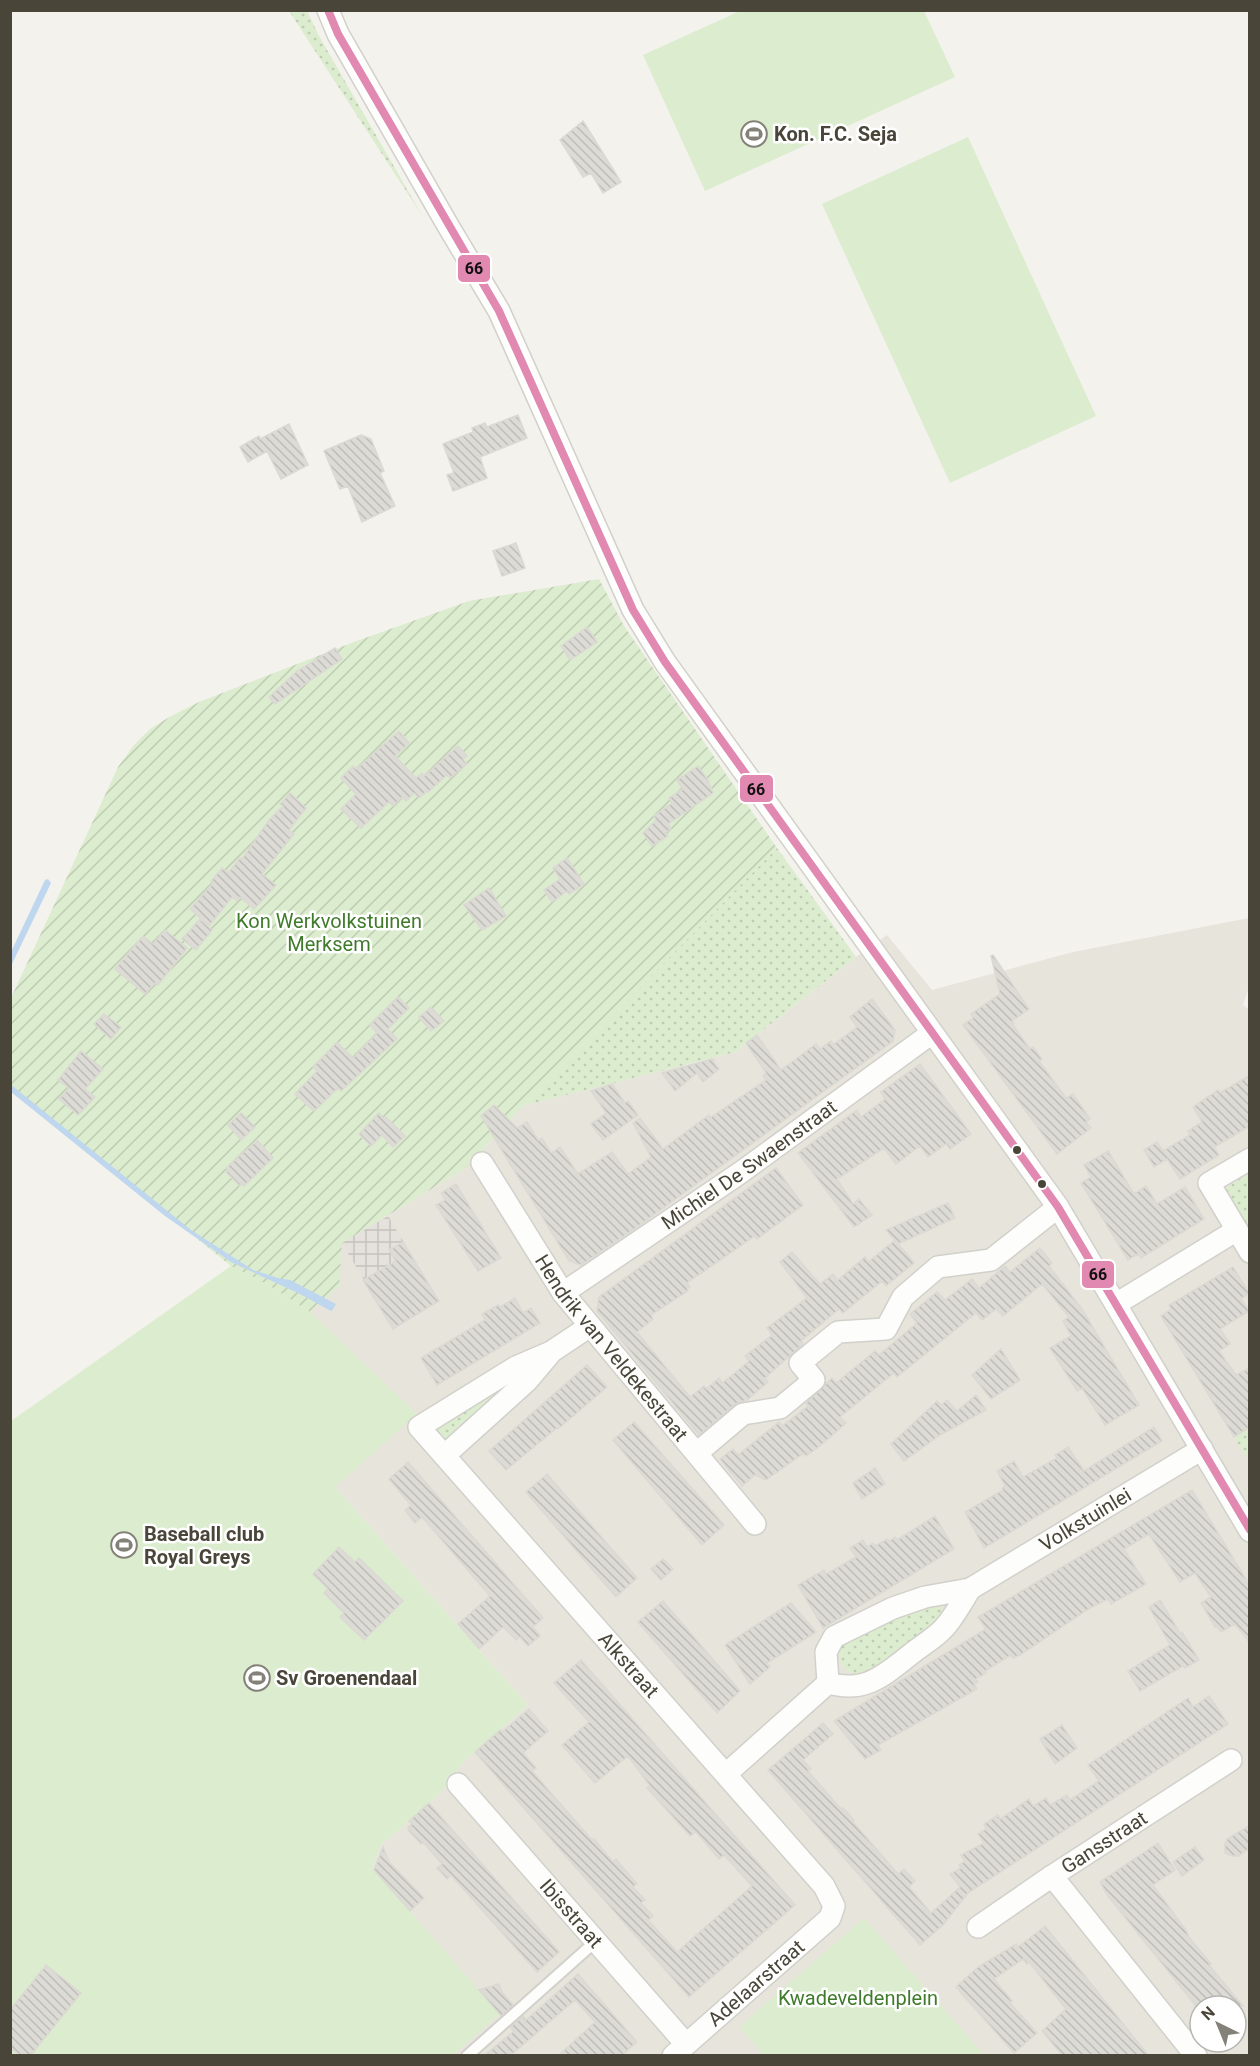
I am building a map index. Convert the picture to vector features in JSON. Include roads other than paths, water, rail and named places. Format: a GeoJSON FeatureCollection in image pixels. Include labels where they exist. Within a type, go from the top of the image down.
{"type":"FeatureCollection","features":[{"type":"Feature","properties":{"kind":"street"},"geometry":{"type":"LineString","coordinates":[[328,10],[338,34],[499,311],[633,610],[665,662],[1058,1207],[1250,1531]]}},
{"type":"Feature","properties":{"kind":"street","name":"Michiel De Swaenstraat"},"geometry":{"type":"LineString","coordinates":[[563,1293],[740,1173],[932,1033]]}},
{"type":"Feature","properties":{"kind":"street"},"geometry":{"type":"LineString","coordinates":[[1250,1159],[1209,1183],[1250,1252]]}},
{"type":"Feature","properties":{"kind":"street","name":"Hendrik van Veldekestraat"},"geometry":{"type":"LineString","coordinates":[[482,1163],[563,1293],[755,1524]]}},
{"type":"Feature","properties":{"kind":"street"},"geometry":{"type":"LineString","coordinates":[[697,1453],[743,1414],[780,1408],[814,1380],[800,1363],[838,1332],[886,1329],[903,1297],[938,1267],[990,1260],[1058,1207]]}},
{"type":"Feature","properties":{"kind":"street"},"geometry":{"type":"LineString","coordinates":[[1116,1304],[1237,1230]]}},
{"type":"Feature","properties":{"kind":"street"},"geometry":{"type":"LineString","coordinates":[[445,1455],[527,1382],[551,1352],[590,1326]]}},
{"type":"Feature","properties":{"kind":"street","name":"Alkstraat"},"geometry":{"type":"LineString","coordinates":[[551,1352],[516,1367],[418,1427],[824,1886],[834,1906]]}},
{"type":"Feature","properties":{"kind":"street","name":"Volkstuinlei"},"geometry":{"type":"LineString","coordinates":[[970,1589],[944,1629],[882,1677],[856,1687],[843,1687],[828,1683],[826,1652],[834,1637],[893,1608],[925,1597],[970,1589],[1202,1449]]}},
{"type":"Feature","properties":{"kind":"street"},"geometry":{"type":"LineString","coordinates":[[726,1774],[828,1683]]}},
{"type":"Feature","properties":{"kind":"street","name":"Gansstraat"},"geometry":{"type":"LineString","coordinates":[[978,1927],[1052,1876],[1232,1760]]}},
{"type":"Feature","properties":{"kind":"street","name":"Ibisstraat"},"geometry":{"type":"LineString","coordinates":[[458,1784],[596,1941],[679,2050]]}},
{"type":"Feature","properties":{"kind":"street"},"geometry":{"type":"LineString","coordinates":[[1052,1876],[1196,2055]]}},
{"type":"Feature","properties":{"kind":"street","name":"Adelaarstraat"},"geometry":{"type":"LineString","coordinates":[[679,2050],[830,1918],[834,1906]]}},
{"type":"Feature","properties":{"kind":"lane"},"geometry":{"type":"LineString","coordinates":[[467,2055],[596,1941]]}},
{"type":"Feature","properties":{"kind":"water"},"geometry":{"type":"Polygon","coordinates":[[[48,879],[51,883],[11,966],[11,952],[45,880],[48,879]]]}},
{"type":"Feature","properties":{"kind":"water"},"geometry":{"type":"Polygon","coordinates":[[[10,1084],[191,1230],[253,1270],[290,1280],[336,1304],[332,1311],[231,1262],[165,1216],[11,1092],[10,1084]]]}},
{"type":"Feature","properties":{"kind":"place","name":"Kon. F.C. Seja"},"geometry":{"type":"Point","coordinates":[754,134]}},
{"type":"Feature","properties":{"kind":"place","name":"Baseball club Royal Greys"},"geometry":{"type":"Point","coordinates":[124,1545]}},
{"type":"Feature","properties":{"kind":"place","name":"Sv Groenendaal"},"geometry":{"type":"Point","coordinates":[257,1678]}},
{"type":"Feature","properties":{"kind":"park label","name":"Kon Werkvolkstuinen Merksem"},"geometry":{"type":"Point","coordinates":[329,932]}},
{"type":"Feature","properties":{"kind":"park label","name":"Kwadeveldenplein"},"geometry":{"type":"Point","coordinates":[858,1998]}}]}
